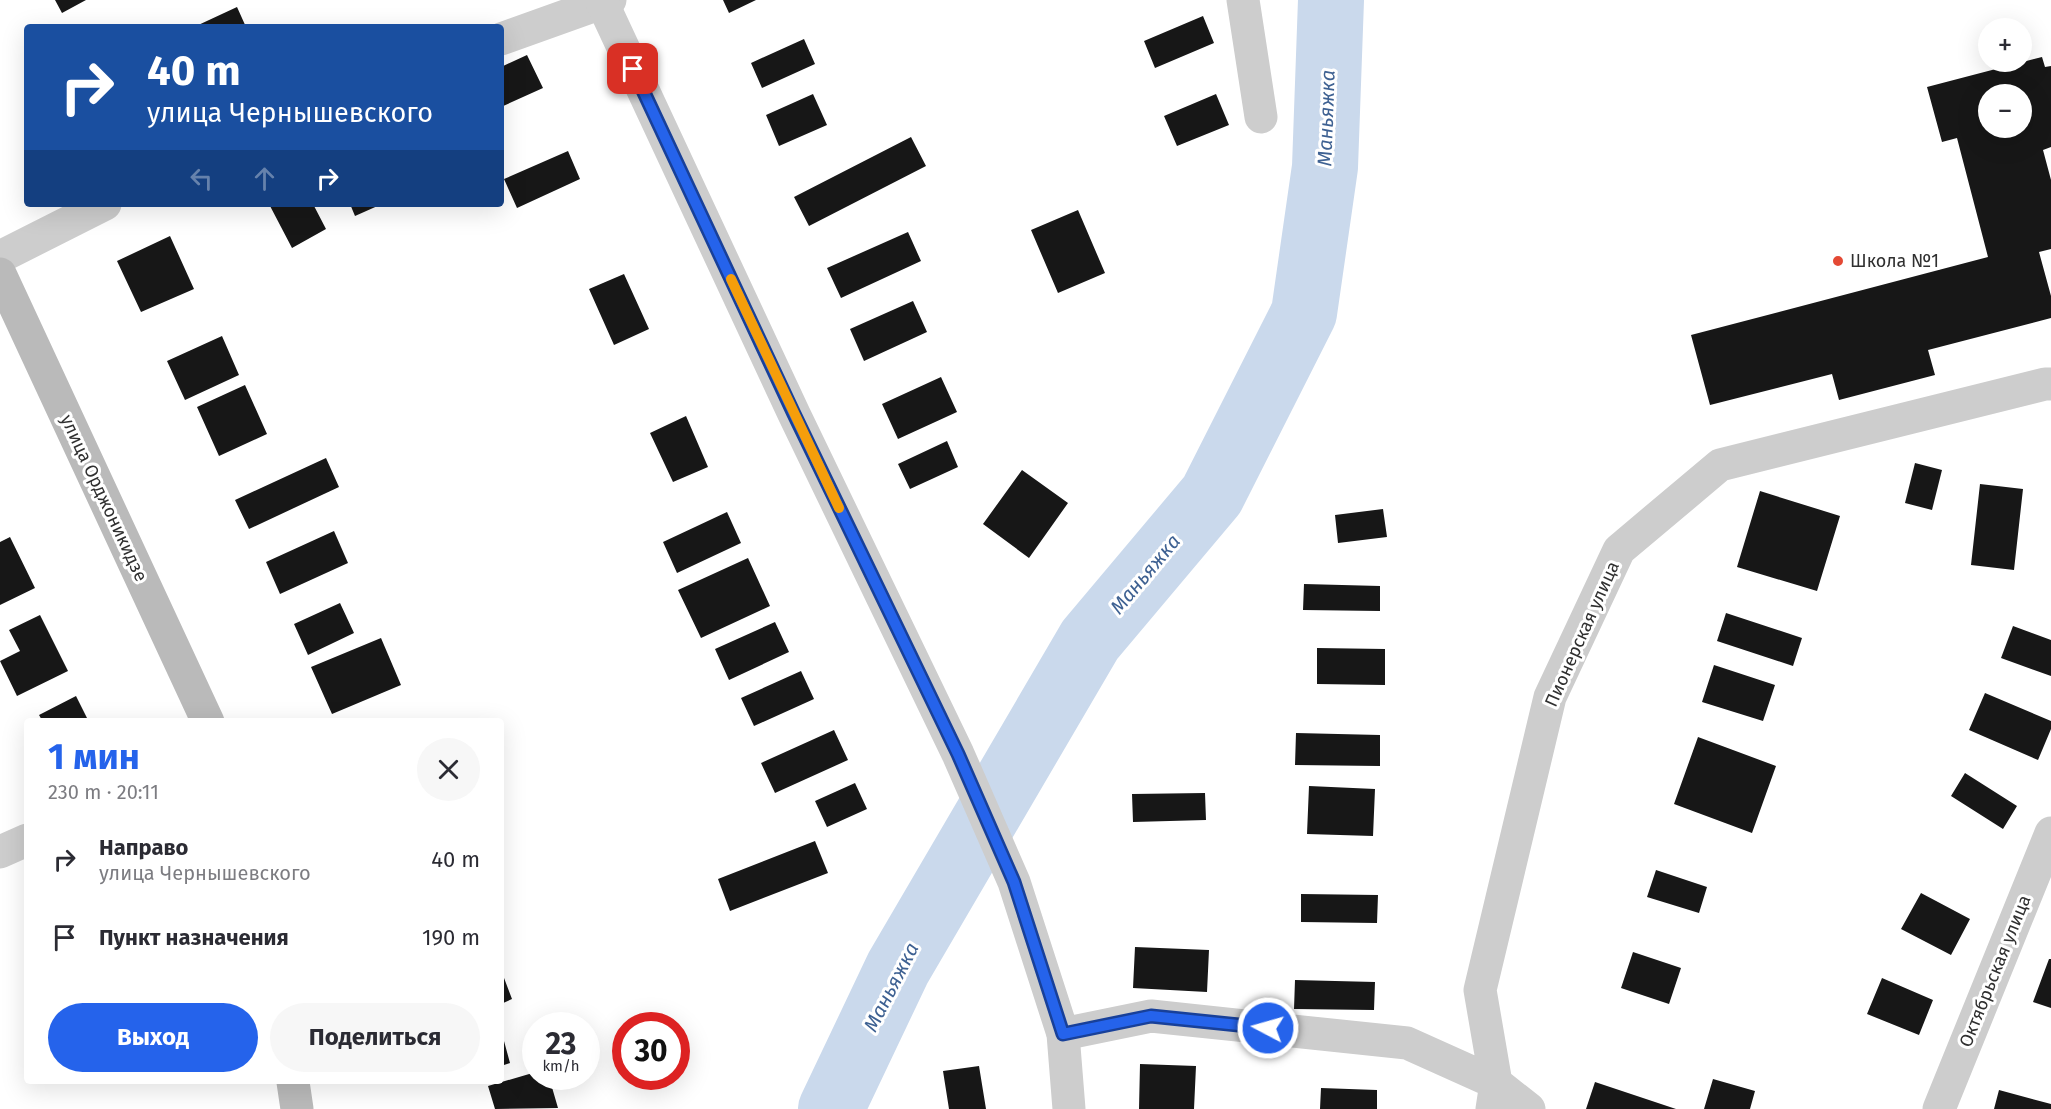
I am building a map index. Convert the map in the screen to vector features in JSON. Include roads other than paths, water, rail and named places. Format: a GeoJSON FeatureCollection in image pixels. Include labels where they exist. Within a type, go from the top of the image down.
{"type":"FeatureCollection","features":[{"type":"Feature","properties":{"kind":"main road","name":"улица Орджоникидзе"},"geometry":{"type":"LineString","coordinates":[[0,274],[206,718]]}},
{"type":"Feature","properties":{"kind":"main road"},"geometry":{"type":"LineString","coordinates":[[293,1084],[297,1109]]}},
{"type":"Feature","properties":{"kind":"street"},"geometry":{"type":"LineString","coordinates":[[1243,0],[1261,117]]}},
{"type":"Feature","properties":{"kind":"street"},"geometry":{"type":"LineString","coordinates":[[504,38],[604,1],[794,414],[958,754],[1014,882],[1063,1034],[1069,1109]]}},
{"type":"Feature","properties":{"kind":"street"},"geometry":{"type":"LineString","coordinates":[[0,257],[99,207]]}},
{"type":"Feature","properties":{"kind":"street","name":"Пионерская улица"},"geometry":{"type":"LineString","coordinates":[[1494,1096],[1480,990],[1550,697],[1620,550],[1720,465],[2051,384]]}},
{"type":"Feature","properties":{"kind":"street","name":"Октябрьская улица"},"geometry":{"type":"LineString","coordinates":[[1939,1109],[2051,833]]}},
{"type":"Feature","properties":{"kind":"street"},"geometry":{"type":"LineString","coordinates":[[0,852],[24,841]]}},
{"type":"Feature","properties":{"kind":"street"},"geometry":{"type":"LineString","coordinates":[[1063,1034],[1151,1016],[1407,1043],[1494,1096],[1529,1109]]}},
{"type":"Feature","properties":{"kind":"waterway","name":"Маньяжка"},"geometry":{"type":"LineString","coordinates":[[831,1109],[898,968],[1090,640],[1212,495],[1304,313],[1325,167],[1331,0]]}},
{"type":"Feature","properties":{"kind":"place","name":"Школа №1"},"geometry":{"type":"Point","coordinates":[1838,261]}}]}
